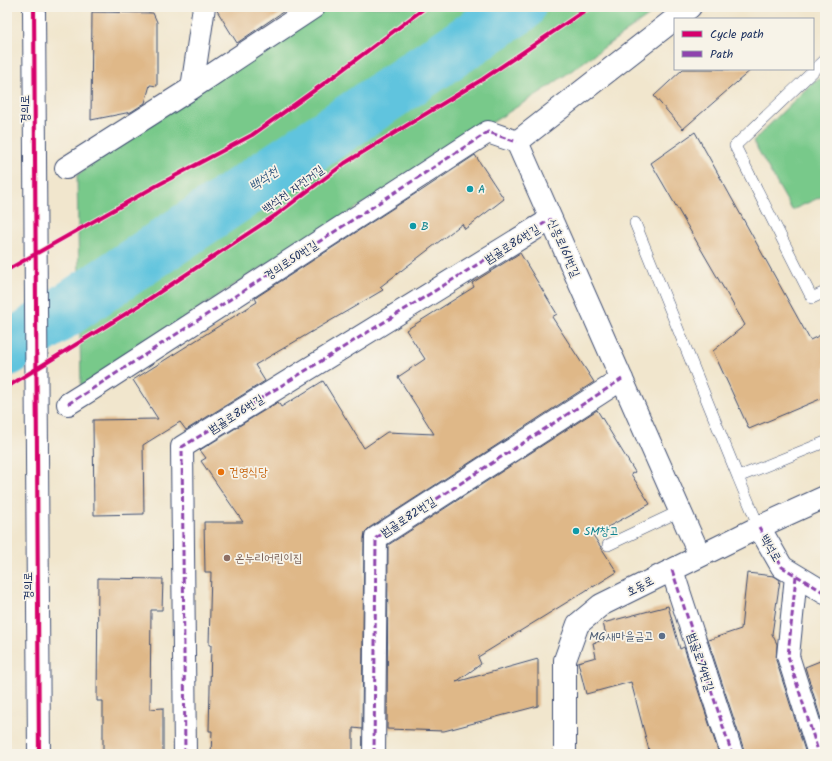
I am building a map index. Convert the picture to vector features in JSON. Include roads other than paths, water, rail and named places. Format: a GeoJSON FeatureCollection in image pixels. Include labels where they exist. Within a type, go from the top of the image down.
{"type":"FeatureCollection","features":[{"type":"Feature","properties":{"kind":"street","name":"경의로"},"geometry":{"type":"LineString","coordinates":[[34,7],[39,754]]}},
{"type":"Feature","properties":{"kind":"street"},"geometry":{"type":"LineString","coordinates":[[192,88],[204,7]]}},
{"type":"Feature","properties":{"kind":"street"},"geometry":{"type":"LineString","coordinates":[[66,168],[192,88],[314,7]]}},
{"type":"Feature","properties":{"kind":"street"},"geometry":{"type":"LineString","coordinates":[[676,18],[690,7]]}},
{"type":"Feature","properties":{"kind":"street"},"geometry":{"type":"LineString","coordinates":[[517,142],[674,19]]}},
{"type":"Feature","properties":{"kind":"street","name":"경의로50번길"},"geometry":{"type":"LineString","coordinates":[[68,404],[488,132],[517,142]]}},
{"type":"Feature","properties":{"kind":"street","name":"신흥로161번길"},"geometry":{"type":"LineString","coordinates":[[517,142],[700,556]]}},
{"type":"Feature","properties":{"kind":"street","name":"범골로86번길"},"geometry":{"type":"LineString","coordinates":[[185,754],[182,448],[551,219]]}},
{"type":"Feature","properties":{"kind":"street","name":"범골로82번길"},"geometry":{"type":"LineString","coordinates":[[374,754],[376,538],[622,379]]}},
{"type":"Feature","properties":{"kind":"street","name":"호동로"},"geometry":{"type":"LineString","coordinates":[[565,754],[565,660],[578,624],[601,606],[759,527],[825,497]]}},
{"type":"Feature","properties":{"kind":"street","name":"백석로"},"geometry":{"type":"LineString","coordinates":[[759,527],[782,567],[825,593]]}},
{"type":"Feature","properties":{"kind":"street","name":"범골로74번길"},"geometry":{"type":"LineString","coordinates":[[672,570],[732,754]]}},
{"type":"Feature","properties":{"kind":"street"},"geometry":{"type":"LineString","coordinates":[[796,576],[788,656],[819,754]]}},
{"type":"Feature","properties":{"kind":"lane"},"geometry":{"type":"LineString","coordinates":[[825,60],[736,146],[812,298],[825,292]]}},
{"type":"Feature","properties":{"kind":"lane"},"geometry":{"type":"LineString","coordinates":[[635,223],[759,527]]}},
{"type":"Feature","properties":{"kind":"lane"},"geometry":{"type":"LineString","coordinates":[[738,477],[825,442]]}},
{"type":"Feature","properties":{"kind":"lane"},"geometry":{"type":"LineString","coordinates":[[608,545],[680,511]]}},
{"type":"Feature","properties":{"kind":"waterway","name":"백석천"},"geometry":{"type":"LineString","coordinates":[[7,350],[519,7]]}},
{"type":"Feature","properties":{"kind":"place","name":"A"},"geometry":{"type":"Point","coordinates":[470,189]}},
{"type":"Feature","properties":{"kind":"place","name":"B"},"geometry":{"type":"Point","coordinates":[413,226]}},
{"type":"Feature","properties":{"kind":"place","name":"건영식당"},"geometry":{"type":"Point","coordinates":[221,472]}},
{"type":"Feature","properties":{"kind":"place","name":"SM창고"},"geometry":{"type":"Point","coordinates":[576,531]}},
{"type":"Feature","properties":{"kind":"place","name":"온누리어린이집"},"geometry":{"type":"Point","coordinates":[227,558]}},
{"type":"Feature","properties":{"kind":"place","name":"MG새마을금고"},"geometry":{"type":"Point","coordinates":[662,636]}}]}
